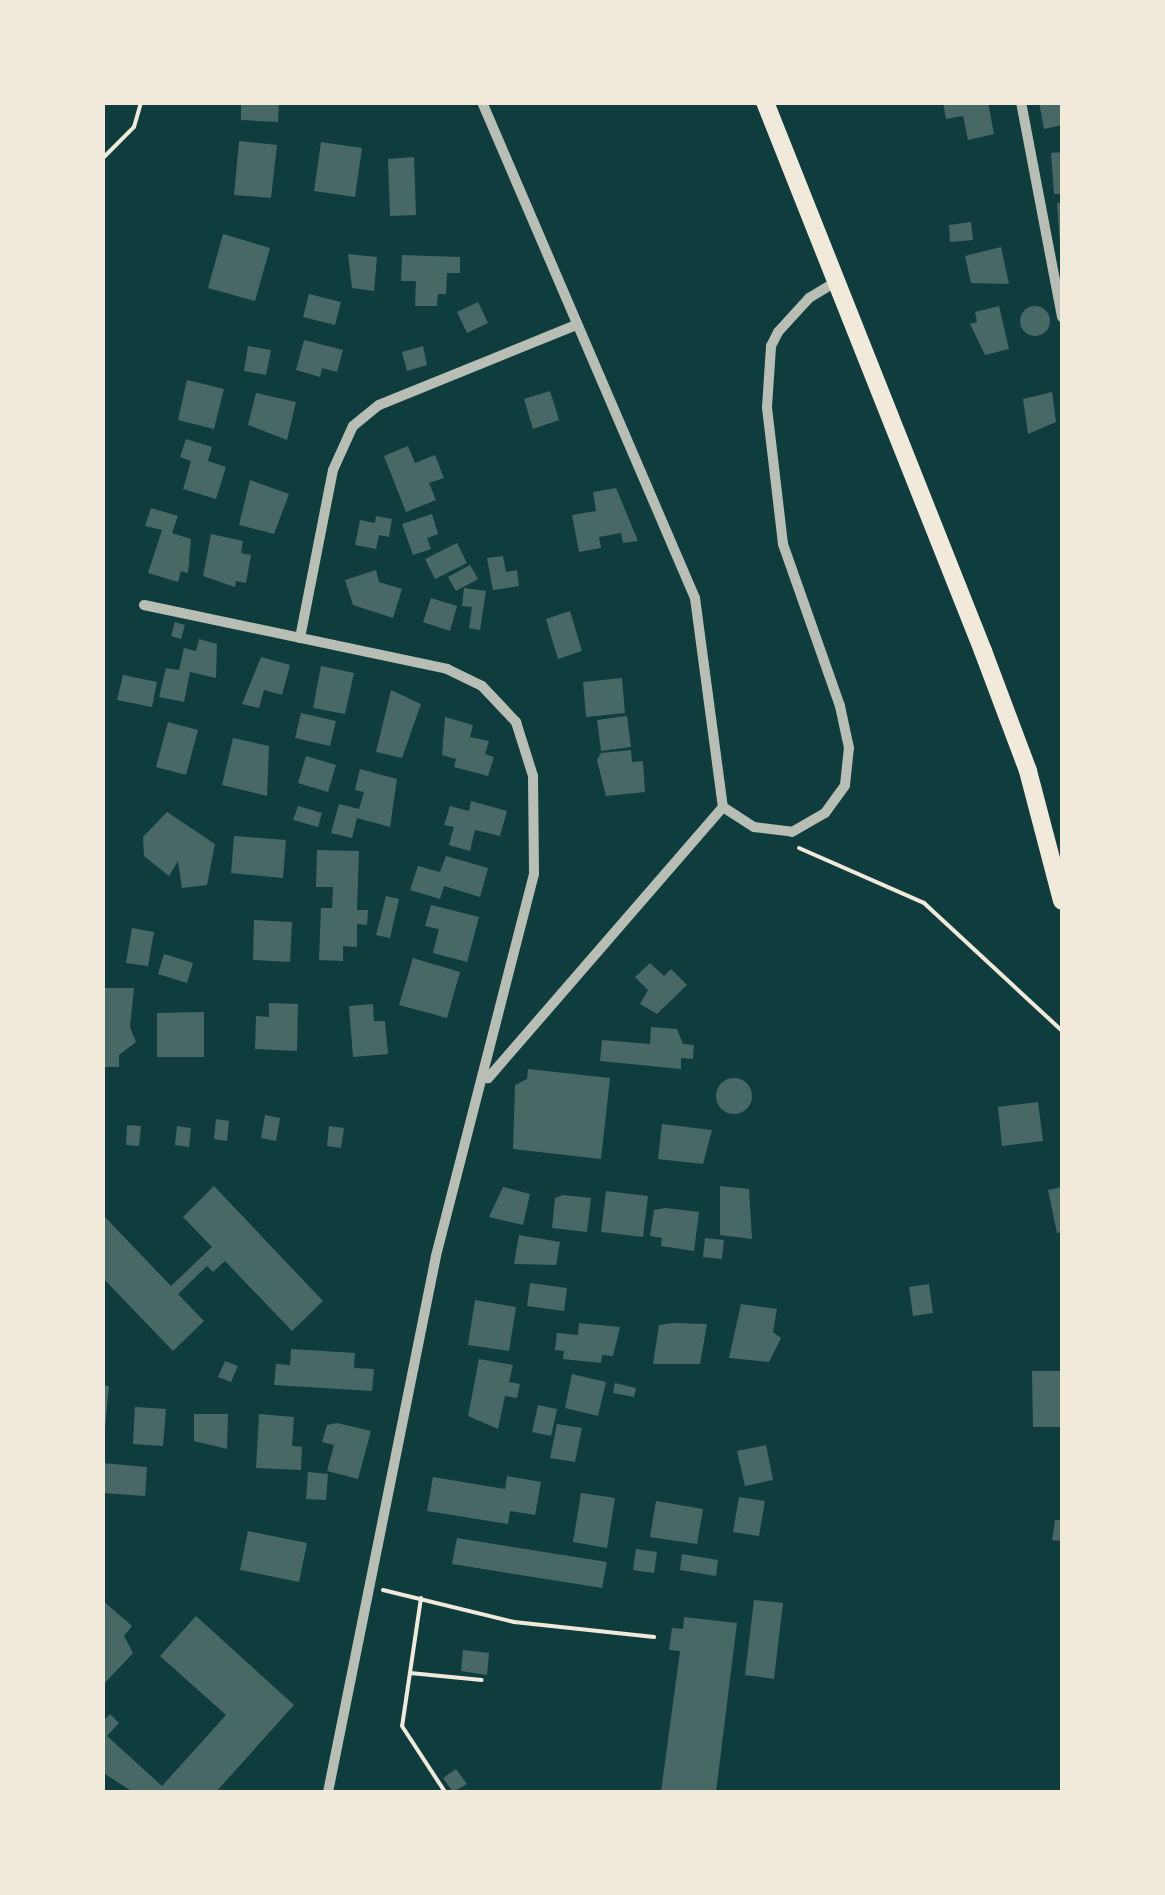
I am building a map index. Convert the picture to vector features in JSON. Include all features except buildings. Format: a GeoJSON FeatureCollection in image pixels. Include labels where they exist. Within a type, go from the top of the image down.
{"type":"FeatureCollection","features":[{"type":"Feature","properties":{"kind":"main road"},"geometry":{"type":"LineString","coordinates":[[764,102],[1022,754],[1062,901]]}},
{"type":"Feature","properties":{"kind":"street"},"geometry":{"type":"LineString","coordinates":[[482,102],[574,326],[695,598],[723,807],[754,828],[792,832],[825,813],[844,785],[849,748],[840,706],[783,544],[767,407],[771,346],[778,332],[791,313],[836,282]]}},
{"type":"Feature","properties":{"kind":"street"},"geometry":{"type":"LineString","coordinates":[[1021,102],[1062,317]]}},
{"type":"Feature","properties":{"kind":"street"},"geometry":{"type":"LineString","coordinates":[[300,638],[333,470],[353,426],[378,404],[574,326]]}},
{"type":"Feature","properties":{"kind":"street"},"geometry":{"type":"LineString","coordinates":[[144,605],[447,668],[482,686],[516,722],[533,776],[534,874],[484,1083],[436,1256],[328,1792]]}},
{"type":"Feature","properties":{"kind":"street"},"geometry":{"type":"LineString","coordinates":[[484,1083],[723,807]]}},
{"type":"Feature","properties":{"kind":"path"},"geometry":{"type":"LineString","coordinates":[[102,159],[134,127],[142,102]]}},
{"type":"Feature","properties":{"kind":"path"},"geometry":{"type":"LineString","coordinates":[[788,842],[924,903],[1062,1032]]}},
{"type":"Feature","properties":{"kind":"path"},"geometry":{"type":"LineString","coordinates":[[369,1588],[514,1622],[654,1637]]}},
{"type":"Feature","properties":{"kind":"path"},"geometry":{"type":"LineString","coordinates":[[421,1598],[402,1726],[445,1792]]}},
{"type":"Feature","properties":{"kind":"path"},"geometry":{"type":"LineString","coordinates":[[410,1673],[482,1680]]}}]}
